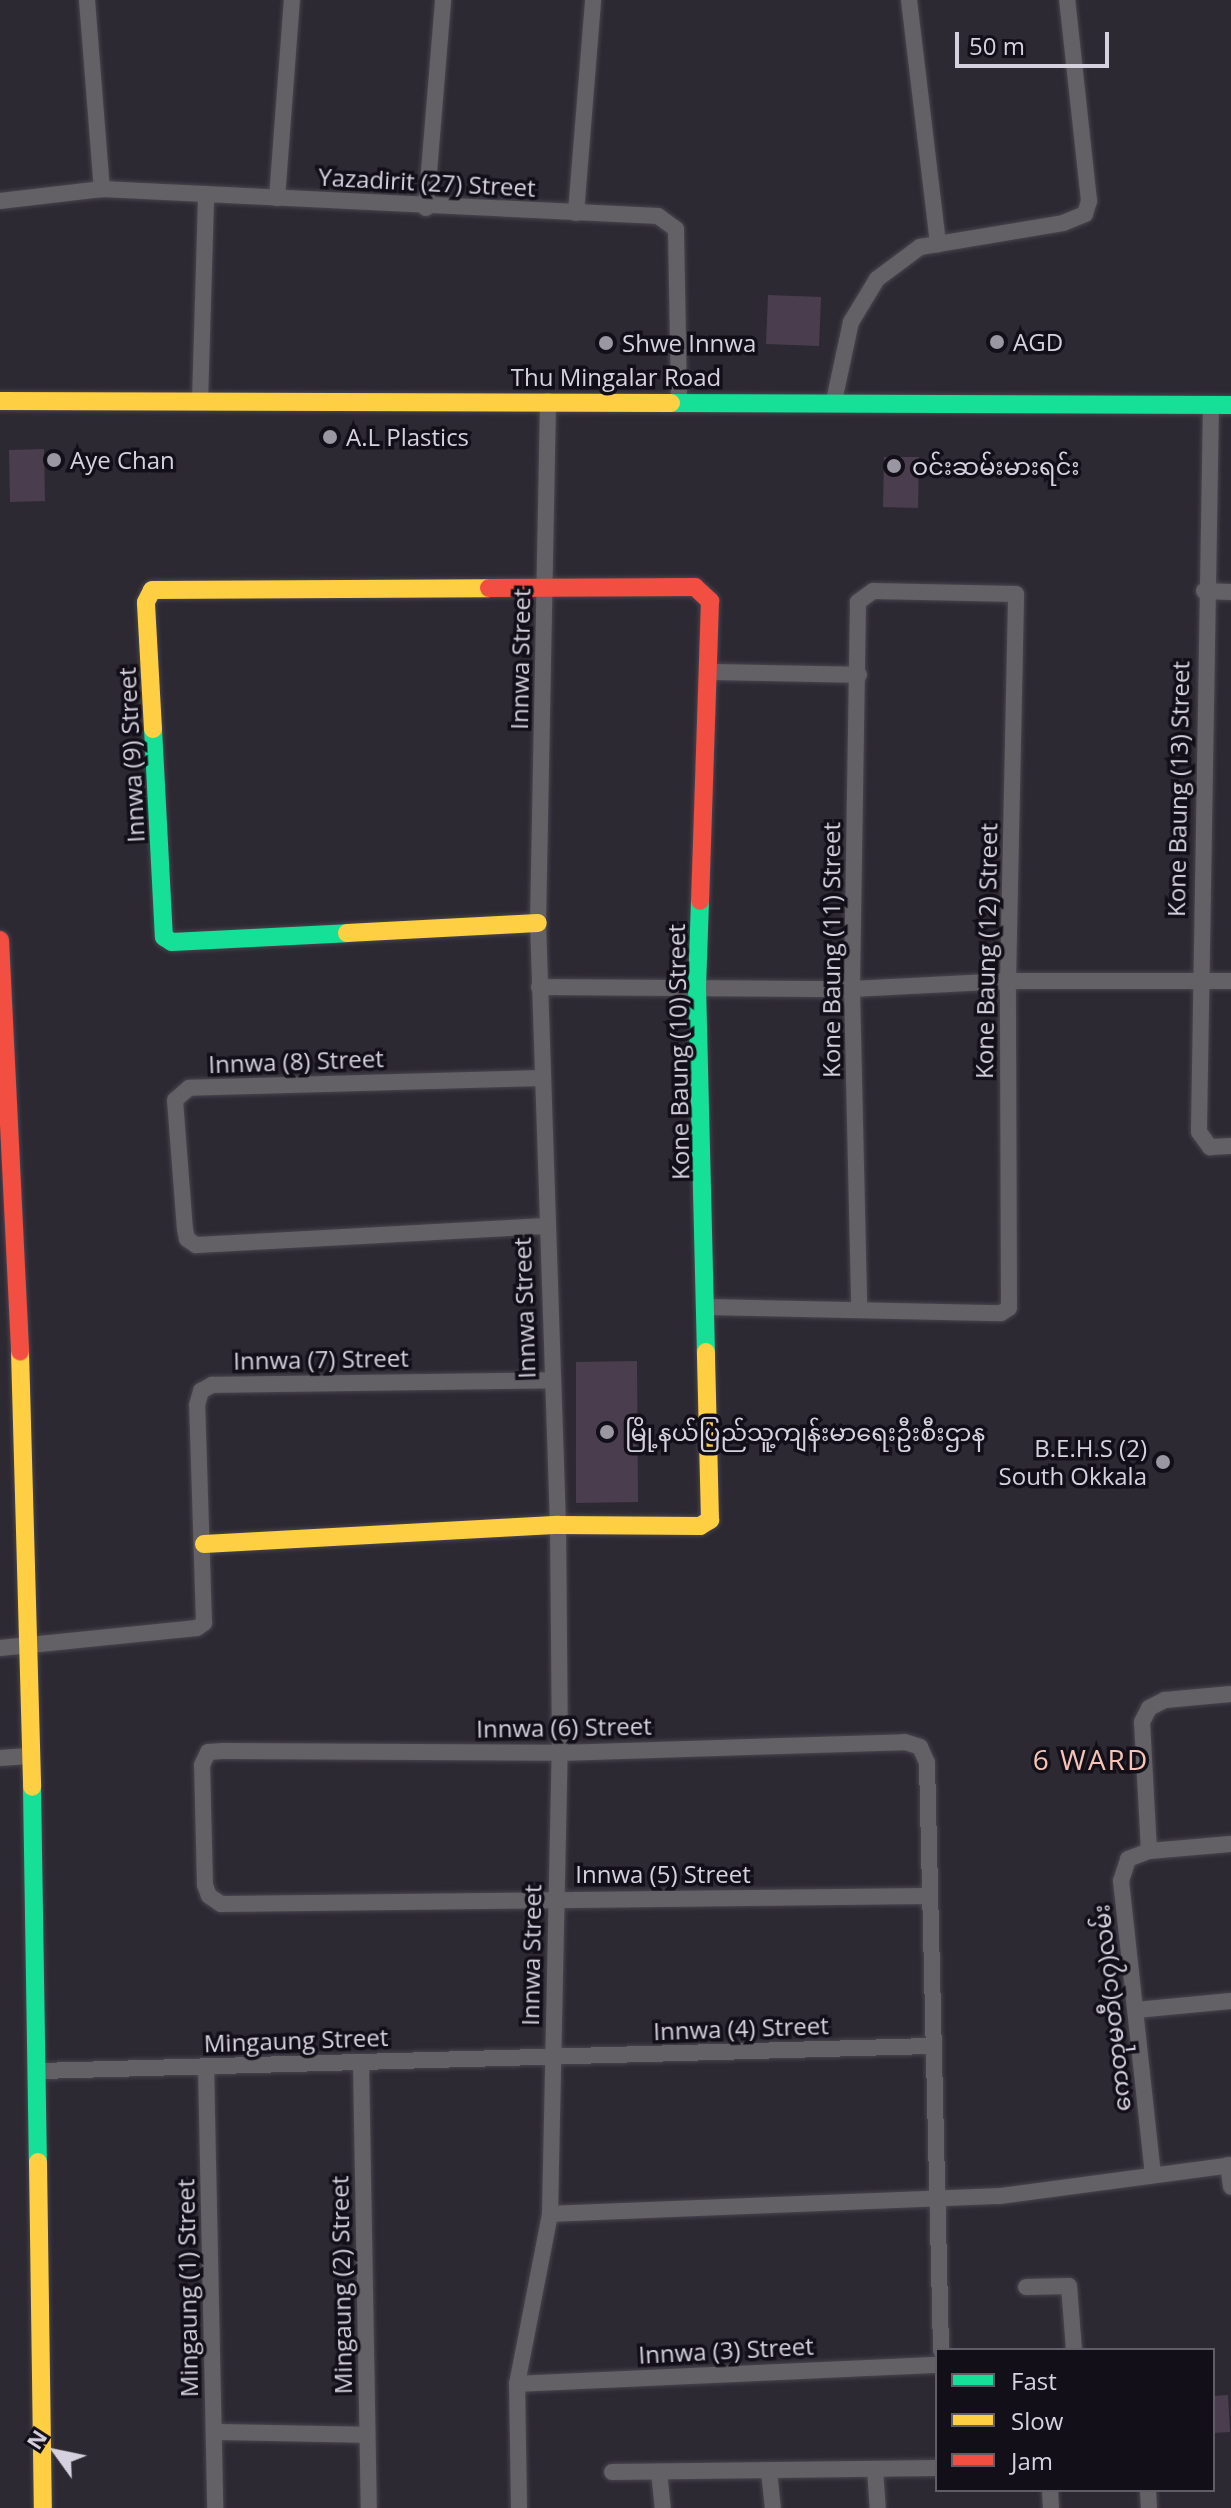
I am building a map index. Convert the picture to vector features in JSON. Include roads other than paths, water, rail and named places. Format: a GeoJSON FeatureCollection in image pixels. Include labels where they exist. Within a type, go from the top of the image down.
{"type":"FeatureCollection","features":[{"type":"Feature","properties":{"kind":"main road","name":"Thu Mingalar Road"},"geometry":{"type":"LineString","coordinates":[[0,401],[834,401],[1231,405]]}},
{"type":"Feature","properties":{"kind":"main road","name":"Kone Baung (10) Street"},"geometry":{"type":"LineString","coordinates":[[546,585],[705,591],[710,601],[697,986],[710,1520],[700,1526],[558,1525]]}},
{"type":"Feature","properties":{"kind":"main road","name":"Innwa (9) Street"},"geometry":{"type":"LineString","coordinates":[[538,923],[172,942],[164,937],[146,602],[152,590],[164,589],[546,585]]}},
{"type":"Feature","properties":{"kind":"main road"},"geometry":{"type":"LineString","coordinates":[[0,940],[8,1242],[29,1643],[40,2071],[43,2508]]}},
{"type":"Feature","properties":{"kind":"main road"},"geometry":{"type":"LineString","coordinates":[[204,1544],[558,1525]]}},
{"type":"Feature","properties":{"kind":"street"},"geometry":{"type":"LineString","coordinates":[[87,0],[102,189]]}},
{"type":"Feature","properties":{"kind":"street"},"geometry":{"type":"LineString","coordinates":[[277,198],[292,0]]}},
{"type":"Feature","properties":{"kind":"street"},"geometry":{"type":"LineString","coordinates":[[426,208],[443,0]]}},
{"type":"Feature","properties":{"kind":"street"},"geometry":{"type":"LineString","coordinates":[[576,213],[593,0]]}},
{"type":"Feature","properties":{"kind":"street"},"geometry":{"type":"LineString","coordinates":[[909,0],[938,244]]}},
{"type":"Feature","properties":{"kind":"street"},"geometry":{"type":"LineString","coordinates":[[834,401],[851,322],[877,279],[920,247],[1063,223],[1085,214],[1089,201],[1067,0]]}},
{"type":"Feature","properties":{"kind":"street","name":"Yazadirit (27) Street"},"geometry":{"type":"LineString","coordinates":[[0,201],[102,189],[426,208],[658,216],[676,229],[679,401]]}},
{"type":"Feature","properties":{"kind":"street"},"geometry":{"type":"LineString","coordinates":[[200,402],[206,194]]}},
{"type":"Feature","properties":{"kind":"street","name":"Innwa Street"},"geometry":{"type":"LineString","coordinates":[[519,2508],[517,2384],[550,2214],[560,1753],[558,1525],[550,1380],[538,923],[548,401]]}},
{"type":"Feature","properties":{"kind":"street","name":"Kone Baung (13) Street"},"geometry":{"type":"LineString","coordinates":[[1211,405],[1204,591],[1199,1132],[1210,1147],[1231,1146]]}},
{"type":"Feature","properties":{"kind":"street"},"geometry":{"type":"LineString","coordinates":[[1204,591],[1231,592]]}},
{"type":"Feature","properties":{"kind":"street","name":"Kone Baung (12) Street"},"geometry":{"type":"LineString","coordinates":[[859,675],[858,602],[863,594],[1016,594],[1008,981],[1009,1308],[1001,1313],[859,1309]]}},
{"type":"Feature","properties":{"kind":"street"},"geometry":{"type":"LineString","coordinates":[[709,672],[859,675]]}},
{"type":"Feature","properties":{"kind":"street","name":"Kone Baung (11) Street"},"geometry":{"type":"LineString","coordinates":[[859,675],[852,989],[859,1309]]}},
{"type":"Feature","properties":{"kind":"street"},"geometry":{"type":"LineString","coordinates":[[539,987],[852,989],[1008,981],[1231,981]]}},
{"type":"Feature","properties":{"kind":"street","name":"Innwa (8) Street"},"geometry":{"type":"LineString","coordinates":[[542,1078],[189,1088],[175,1100],[185,1229],[187,1239],[196,1245],[546,1226]]}},
{"type":"Feature","properties":{"kind":"street"},"geometry":{"type":"LineString","coordinates":[[707,1307],[859,1309]]}},
{"type":"Feature","properties":{"kind":"street","name":"Innwa (7) Street"},"geometry":{"type":"LineString","coordinates":[[29,1643],[197,1628],[204,1623],[204,1544],[197,1405],[201,1391],[212,1385],[550,1380]]}},
{"type":"Feature","properties":{"kind":"street"},"geometry":{"type":"LineString","coordinates":[[0,1648],[29,1643]]}},
{"type":"Feature","properties":{"kind":"street"},"geometry":{"type":"LineString","coordinates":[[1231,1694],[1165,1700],[1149,1708],[1142,1722],[1149,1851],[1231,1844]]}},
{"type":"Feature","properties":{"kind":"street","name":"Innwa (6) Street"},"geometry":{"type":"LineString","coordinates":[[209,1896],[202,1765],[208,1752],[560,1753],[905,1742],[920,1747],[927,1763],[927,1896]]}},
{"type":"Feature","properties":{"kind":"street"},"geometry":{"type":"LineString","coordinates":[[0,1758],[32,1756]]}},
{"type":"Feature","properties":{"kind":"street","name":"ကေတုမတီ(၁၇)လမ်း"},"geometry":{"type":"LineString","coordinates":[[1149,1851],[1128,1859],[1121,1881],[1153,2175]]}},
{"type":"Feature","properties":{"kind":"street","name":"Innwa (5) Street"},"geometry":{"type":"LineString","coordinates":[[209,1896],[221,1904],[927,1896]]}},
{"type":"Feature","properties":{"kind":"street"},"geometry":{"type":"LineString","coordinates":[[927,1896],[941,2348]]}},
{"type":"Feature","properties":{"kind":"street"},"geometry":{"type":"LineString","coordinates":[[1136,2010],[1231,2001]]}},
{"type":"Feature","properties":{"kind":"street","name":"Innwa (4) Street"},"geometry":{"type":"LineString","coordinates":[[553,2057],[931,2046]]}},
{"type":"Feature","properties":{"kind":"street","name":"Mingaung Street"},"geometry":{"type":"LineString","coordinates":[[40,2071],[553,2057]]}},
{"type":"Feature","properties":{"kind":"street","name":"Mingaung (2) Street"},"geometry":{"type":"LineString","coordinates":[[361,2062],[369,2508]]}},
{"type":"Feature","properties":{"kind":"street","name":"Mingaung (1) Street"},"geometry":{"type":"LineString","coordinates":[[206,2066],[215,2508]]}},
{"type":"Feature","properties":{"kind":"street"},"geometry":{"type":"LineString","coordinates":[[550,2214],[1000,2196],[1230,2165],[1231,2187]]}},
{"type":"Feature","properties":{"kind":"street"},"geometry":{"type":"LineString","coordinates":[[1026,2287],[1069,2286],[1074,2348]]}},
{"type":"Feature","properties":{"kind":"street","name":"Innwa (3) Street"},"geometry":{"type":"LineString","coordinates":[[517,2384],[935,2365]]}},
{"type":"Feature","properties":{"kind":"street"},"geometry":{"type":"LineString","coordinates":[[214,2432],[367,2435]]}},
{"type":"Feature","properties":{"kind":"street"},"geometry":{"type":"LineString","coordinates":[[612,2472],[935,2468]]}},
{"type":"Feature","properties":{"kind":"street"},"geometry":{"type":"LineString","coordinates":[[875,2469],[878,2508]]}},
{"type":"Feature","properties":{"kind":"street"},"geometry":{"type":"LineString","coordinates":[[769,2471],[773,2508]]}},
{"type":"Feature","properties":{"kind":"street"},"geometry":{"type":"LineString","coordinates":[[659,2472],[663,2508]]}},
{"type":"Feature","properties":{"kind":"place","name":"AGD"},"geometry":{"type":"Point","coordinates":[997,342]}},
{"type":"Feature","properties":{"kind":"place","name":"Shwe Innwa"},"geometry":{"type":"Point","coordinates":[606,343]}},
{"type":"Feature","properties":{"kind":"place","name":"A.L Plastics"},"geometry":{"type":"Point","coordinates":[330,437]}},
{"type":"Feature","properties":{"kind":"place","name":"Aye Chan"},"geometry":{"type":"Point","coordinates":[54,460]}},
{"type":"Feature","properties":{"kind":"place","name":"ဝင်းဆမ်းမားရင်း"},"geometry":{"type":"Point","coordinates":[894,466]}},
{"type":"Feature","properties":{"kind":"place","name":"မြို့နယ်ပြည်သူ့ကျန်းမာရေးဦးစီးဌာန"},"geometry":{"type":"Point","coordinates":[607,1432]}},
{"type":"Feature","properties":{"kind":"place","name":"B.E.H.S (2) South Okkala"},"geometry":{"type":"Point","coordinates":[1163,1462]}},
{"type":"Feature","properties":{"kind":"district","name":"6 WARD"},"geometry":{"type":"Point","coordinates":[1091,1759]}}]}
